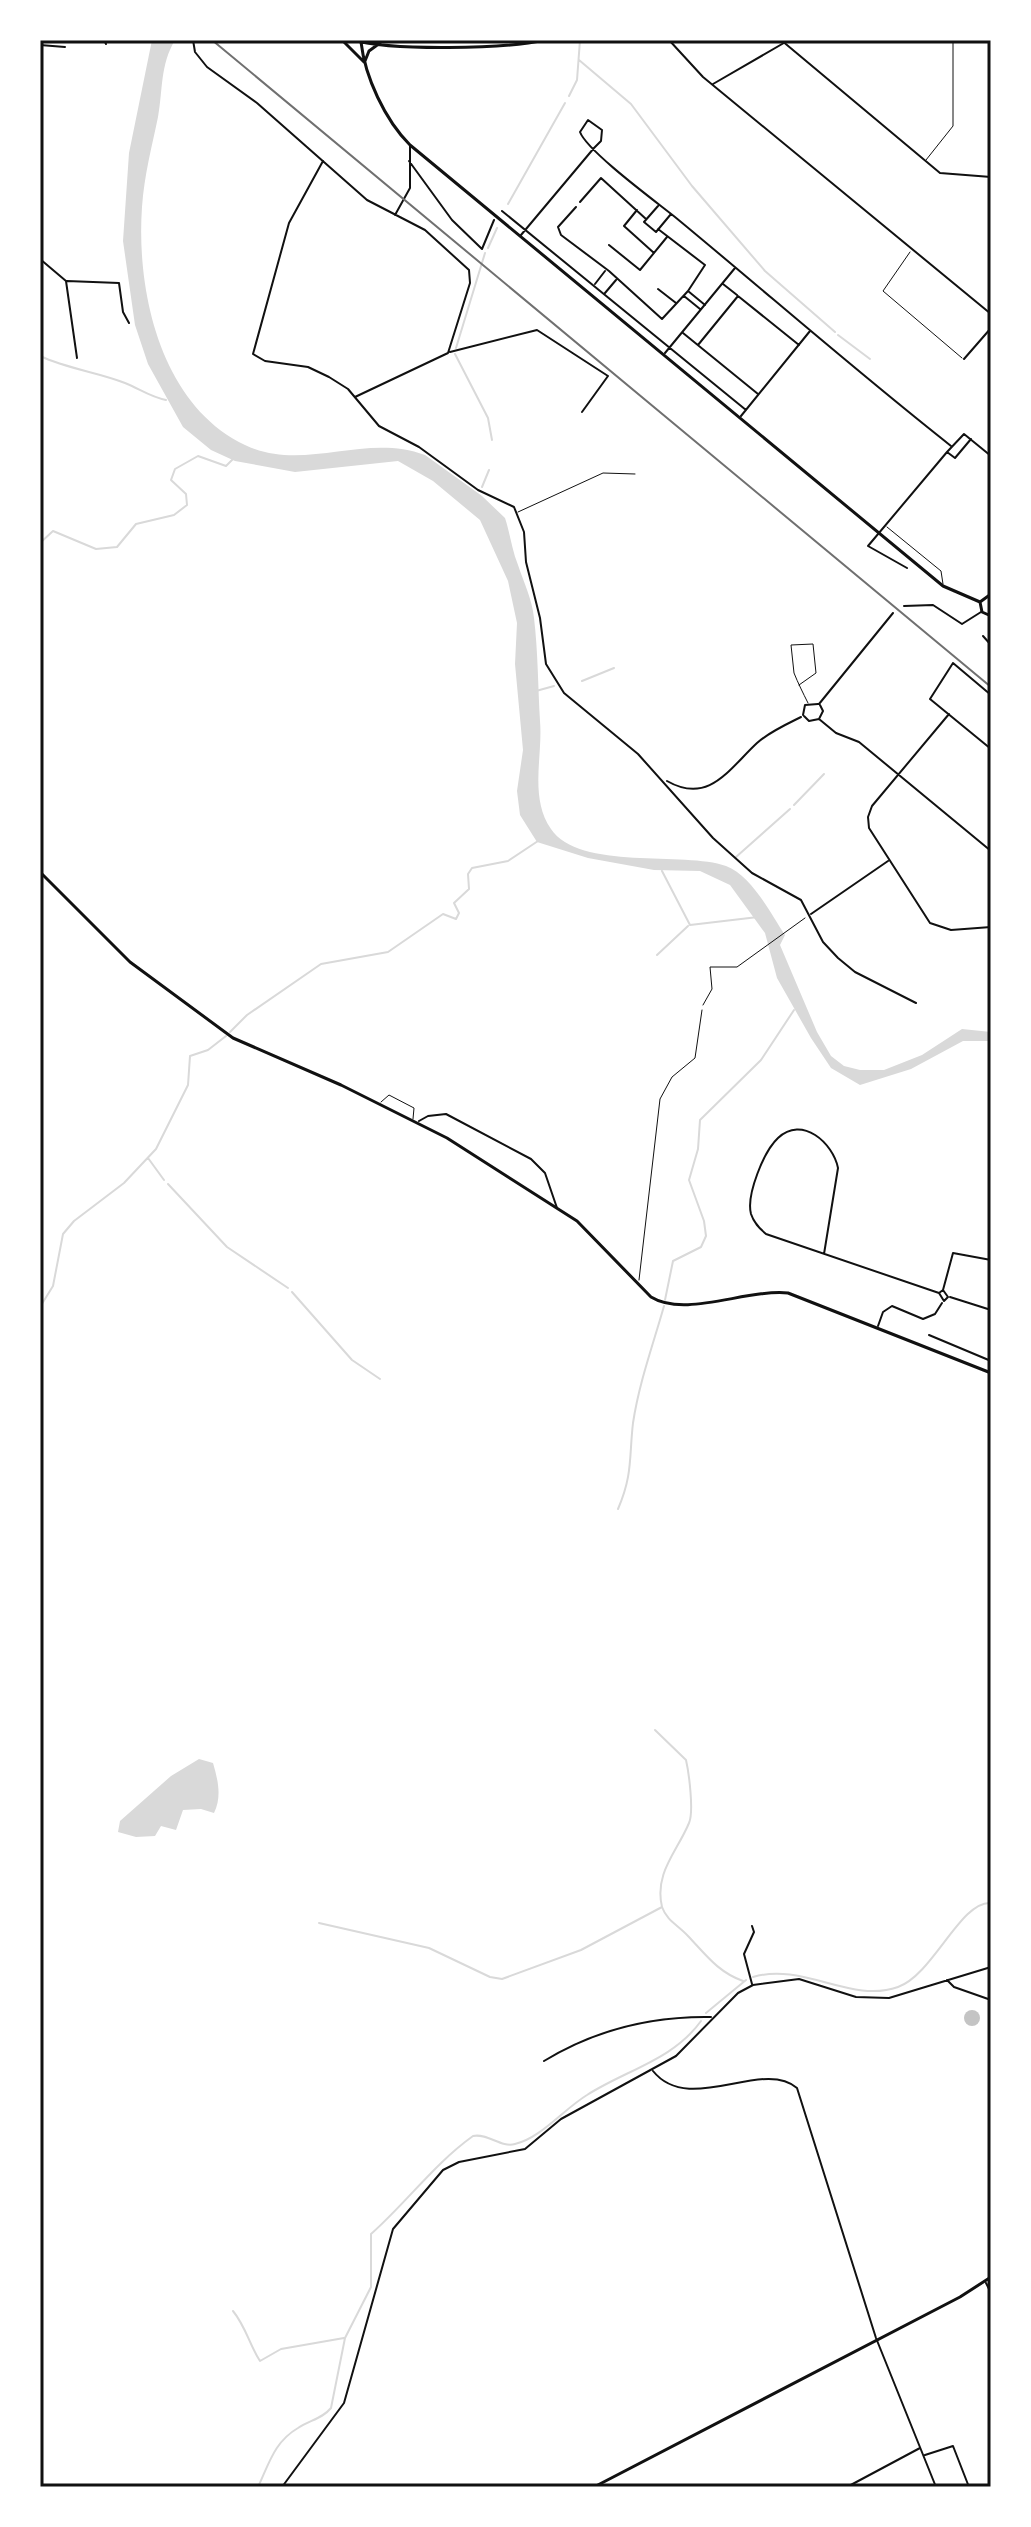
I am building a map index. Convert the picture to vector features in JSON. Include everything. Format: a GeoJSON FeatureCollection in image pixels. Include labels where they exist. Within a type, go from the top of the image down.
{"type":"FeatureCollection","features":[{"type":"Feature","properties":{"kind":"street"},"geometry":{"type":"LineString","coordinates":[[193,40],[195,52],[207,67],[257,103],[367,200],[425,230],[469,270],[470,283],[448,353]]}},
{"type":"Feature","properties":{"kind":"street"},"geometry":{"type":"LineString","coordinates":[[342,40],[364,62]]}},
{"type":"Feature","properties":{"kind":"street"},"geometry":{"type":"LineString","coordinates":[[353,40],[499,46],[545,40]]}},
{"type":"Feature","properties":{"kind":"street"},"geometry":{"type":"LineString","coordinates":[[669,40],[713,85],[910,252],[991,314]]}},
{"type":"Feature","properties":{"kind":"street"},"geometry":{"type":"LineString","coordinates":[[713,85],[789,40]]}},
{"type":"Feature","properties":{"kind":"street"},"geometry":{"type":"LineString","coordinates":[[783,41],[945,176],[991,177]]}},
{"type":"Feature","properties":{"kind":"street"},"geometry":{"type":"LineString","coordinates":[[361,42],[364,62],[390,118],[410,145],[943,586],[980,602]]}},
{"type":"Feature","properties":{"kind":"street"},"geometry":{"type":"LineString","coordinates":[[364,62],[369,51],[380,43]]}},
{"type":"Feature","properties":{"kind":"street"},"geometry":{"type":"LineString","coordinates":[[40,45],[65,47]]}},
{"type":"Feature","properties":{"kind":"street"},"geometry":{"type":"LineString","coordinates":[[521,236],[594,148],[601,141],[602,130],[588,120],[580,132],[594,148],[951,446]]}},
{"type":"Feature","properties":{"kind":"street"},"geometry":{"type":"LineString","coordinates":[[395,215],[410,188],[410,145]]}},
{"type":"Feature","properties":{"kind":"street"},"geometry":{"type":"LineString","coordinates":[[323,161],[289,223],[253,354],[265,361],[308,367],[329,377],[354,397],[379,426],[419,447],[478,490],[509,503],[518,512],[549,671],[569,699],[610,729],[752,873],[801,900],[823,942],[838,958],[855,972],[916,1003]]}},
{"type":"Feature","properties":{"kind":"street"},"geometry":{"type":"LineString","coordinates":[[409,161],[452,220],[482,249],[494,220]]}},
{"type":"Feature","properties":{"kind":"street"},"geometry":{"type":"LineString","coordinates":[[580,202],[601,178],[646,219]]}},
{"type":"Feature","properties":{"kind":"street"},"geometry":{"type":"LineString","coordinates":[[659,205],[644,222],[656,232],[671,214]]}},
{"type":"Feature","properties":{"kind":"street"},"geometry":{"type":"LineString","coordinates":[[576,207],[558,227],[559,233],[662,319],[688,291],[705,265],[658,229]]}},
{"type":"Feature","properties":{"kind":"street"},"geometry":{"type":"LineString","coordinates":[[637,210],[624,226],[655,254]]}},
{"type":"Feature","properties":{"kind":"street"},"geometry":{"type":"LineString","coordinates":[[502,211],[527,228],[746,410]]}},
{"type":"Feature","properties":{"kind":"street"},"geometry":{"type":"LineString","coordinates":[[609,245],[640,270],[668,236]]}},
{"type":"Feature","properties":{"kind":"street"},"geometry":{"type":"LineString","coordinates":[[40,259],[66,281],[119,283],[123,312],[129,323]]}},
{"type":"Feature","properties":{"kind":"street"},"geometry":{"type":"LineString","coordinates":[[664,355],[736,268]]}},
{"type":"Feature","properties":{"kind":"street"},"geometry":{"type":"LineString","coordinates":[[595,284],[606,270]]}},
{"type":"Feature","properties":{"kind":"street"},"geometry":{"type":"LineString","coordinates":[[605,293],[617,279]]}},
{"type":"Feature","properties":{"kind":"street"},"geometry":{"type":"LineString","coordinates":[[66,281],[77,358]]}},
{"type":"Feature","properties":{"kind":"street"},"geometry":{"type":"LineString","coordinates":[[722,284],[799,345]]}},
{"type":"Feature","properties":{"kind":"street"},"geometry":{"type":"LineString","coordinates":[[658,289],[677,303]]}},
{"type":"Feature","properties":{"kind":"street"},"geometry":{"type":"LineString","coordinates":[[688,291],[705,305]]}},
{"type":"Feature","properties":{"kind":"street"},"geometry":{"type":"LineString","coordinates":[[684,296],[701,310]]}},
{"type":"Feature","properties":{"kind":"street"},"geometry":{"type":"LineString","coordinates":[[698,345],[738,296]]}},
{"type":"Feature","properties":{"kind":"street"},"geometry":{"type":"LineString","coordinates":[[964,359],[991,328]]}},
{"type":"Feature","properties":{"kind":"street"},"geometry":{"type":"LineString","coordinates":[[354,397],[448,353],[537,330],[608,376],[582,412]]}},
{"type":"Feature","properties":{"kind":"street"},"geometry":{"type":"LineString","coordinates":[[739,418],[811,330]]}},
{"type":"Feature","properties":{"kind":"street"},"geometry":{"type":"LineString","coordinates":[[682,332],[758,394]]}},
{"type":"Feature","properties":{"kind":"street"},"geometry":{"type":"LineString","coordinates":[[907,568],[868,546],[877,533],[960,435],[971,439],[991,456]]}},
{"type":"Feature","properties":{"kind":"street"},"geometry":{"type":"LineString","coordinates":[[947,452],[955,458],[971,439]]}},
{"type":"Feature","properties":{"kind":"street"},"geometry":{"type":"LineString","coordinates":[[980,602],[991,594]]}},
{"type":"Feature","properties":{"kind":"street"},"geometry":{"type":"LineString","coordinates":[[980,602],[982,612]]}},
{"type":"Feature","properties":{"kind":"street"},"geometry":{"type":"LineString","coordinates":[[904,606],[933,605],[962,624],[982,612]]}},
{"type":"Feature","properties":{"kind":"street"},"geometry":{"type":"LineString","coordinates":[[982,612],[991,616]]}},
{"type":"Feature","properties":{"kind":"street"},"geometry":{"type":"LineString","coordinates":[[819,704],[893,613]]}},
{"type":"Feature","properties":{"kind":"street"},"geometry":{"type":"LineString","coordinates":[[983,636],[991,645]]}},
{"type":"Feature","properties":{"kind":"street"},"geometry":{"type":"LineString","coordinates":[[991,695],[953,663],[930,699],[991,749]]}},
{"type":"Feature","properties":{"kind":"street"},"geometry":{"type":"LineString","coordinates":[[819,704],[808,703],[803,710],[809,721],[819,719]]}},
{"type":"Feature","properties":{"kind":"street"},"geometry":{"type":"LineString","coordinates":[[819,704],[823,711],[819,719]]}},
{"type":"Feature","properties":{"kind":"street"},"geometry":{"type":"LineString","coordinates":[[949,714],[872,806],[868,817],[869,828],[930,923],[951,930],[991,927]]}},
{"type":"Feature","properties":{"kind":"street"},"geometry":{"type":"LineString","coordinates":[[662,779],[692,789],[710,787],[760,740],[804,716]]}},
{"type":"Feature","properties":{"kind":"street"},"geometry":{"type":"LineString","coordinates":[[819,719],[836,733],[859,742],[991,851]]}},
{"type":"Feature","properties":{"kind":"street"},"geometry":{"type":"LineString","coordinates":[[810,914],[889,860]]}},
{"type":"Feature","properties":{"kind":"street"},"geometry":{"type":"LineString","coordinates":[[40,872],[130,962],[233,1038],[416,1121],[557,1208],[577,1221],[638,1284],[662,1304],[677,1306],[752,1293],[788,1293],[991,1373]]}},
{"type":"Feature","properties":{"kind":"street"},"geometry":{"type":"LineString","coordinates":[[416,1121],[446,1114],[531,1159],[545,1173],[557,1208]]}},
{"type":"Feature","properties":{"kind":"street"},"geometry":{"type":"LineString","coordinates":[[824,1254],[838,1168],[835,1154],[823,1138],[798,1130],[785,1132],[767,1152],[750,1212],[756,1225],[766,1234],[824,1254],[939,1293],[943,1301]]}},
{"type":"Feature","properties":{"kind":"street"},"geometry":{"type":"LineString","coordinates":[[939,1293],[943,1290],[953,1253],[991,1260]]}},
{"type":"Feature","properties":{"kind":"street"},"geometry":{"type":"LineString","coordinates":[[943,1290],[948,1297],[991,1310]]}},
{"type":"Feature","properties":{"kind":"street"},"geometry":{"type":"LineString","coordinates":[[878,1326],[889,1307],[900,1307],[923,1319],[935,1314],[948,1297]]}},
{"type":"Feature","properties":{"kind":"street"},"geometry":{"type":"LineString","coordinates":[[929,1335],[991,1361]]}},
{"type":"Feature","properties":{"kind":"street"},"geometry":{"type":"LineString","coordinates":[[752,1926],[754,1932],[744,1954],[753,1985]]}},
{"type":"Feature","properties":{"kind":"street"},"geometry":{"type":"LineString","coordinates":[[282,2487],[344,2403],[393,2229],[415,2200],[450,2166],[525,2149],[561,2119],[676,2056],[713,2017],[753,1985],[799,1979],[871,1999],[903,1994],[991,1967]]}},
{"type":"Feature","properties":{"kind":"street"},"geometry":{"type":"LineString","coordinates":[[947,1979],[954,1987],[991,2000]]}},
{"type":"Feature","properties":{"kind":"street"},"geometry":{"type":"LineString","coordinates":[[544,2061],[571,2044],[655,2018],[713,2017]]}},
{"type":"Feature","properties":{"kind":"street"},"geometry":{"type":"LineString","coordinates":[[652,2070],[661,2080],[677,2087],[722,2087],[774,2079],[791,2083],[797,2088],[876,2338],[936,2487]]}},
{"type":"Feature","properties":{"kind":"street"},"geometry":{"type":"LineString","coordinates":[[594,2487],[991,2277]]}},
{"type":"Feature","properties":{"kind":"street"},"geometry":{"type":"LineString","coordinates":[[985,2282],[991,2293]]}},
{"type":"Feature","properties":{"kind":"street"},"geometry":{"type":"LineString","coordinates":[[924,2456],[953,2446],[969,2487]]}},
{"type":"Feature","properties":{"kind":"street"},"geometry":{"type":"LineString","coordinates":[[847,2487],[921,2448]]}},
{"type":"Feature","properties":{"kind":"lane"},"geometry":{"type":"LineString","coordinates":[[925,161],[953,128],[953,40]]}},
{"type":"Feature","properties":{"kind":"lane"},"geometry":{"type":"LineString","coordinates":[[910,252],[883,291],[964,359]]}},
{"type":"Feature","properties":{"kind":"lane"},"geometry":{"type":"LineString","coordinates":[[518,512],[603,473],[618,471],[635,474]]}},
{"type":"Feature","properties":{"kind":"lane"},"geometry":{"type":"LineString","coordinates":[[884,526],[941,571],[943,586]]}},
{"type":"Feature","properties":{"kind":"lane"},"geometry":{"type":"LineString","coordinates":[[799,685],[816,673],[813,644],[791,645],[799,685],[808,703]]}},
{"type":"Feature","properties":{"kind":"lane"},"geometry":{"type":"LineString","coordinates":[[638,1284],[660,1099],[672,1077],[695,1058],[702,1010]]}},
{"type":"Feature","properties":{"kind":"lane"},"geometry":{"type":"LineString","coordinates":[[379,1104],[384,1097],[395,1097],[414,1108],[416,1121]]}},
{"type":"Feature","properties":{"kind":"path"},"geometry":{"type":"LineString","coordinates":[[702,1010],[713,986],[710,967],[737,967],[810,914]]}},
{"type":"Feature","properties":{"kind":"shaded area"},"geometry":{"type":"Polygon","coordinates":[[[152,40],[175,40],[164,68],[158,117],[144,184],[141,240],[144,274],[160,343],[174,375],[193,403],[216,427],[245,445],[267,453],[312,454],[379,448],[402,449],[425,455],[482,496],[505,518],[533,611],[540,734],[540,804],[551,829],[565,842],[584,850],[634,858],[708,862],[726,866],[744,878],[760,896],[785,935],[780,945],[817,1032],[831,1056],[844,1066],[884,1070],[922,1055],[962,1029],[991,1032],[991,1041],[963,1041],[911,1069],[860,1085],[831,1068],[777,978],[765,933],[730,885],[700,871],[654,870],[588,858],[537,842],[520,815],[517,791],[523,750],[515,664],[517,623],[508,581],[480,520],[433,481],[398,461],[295,472],[235,461],[211,450],[183,427],[148,364],[135,325],[123,241],[129,153],[152,40]]]}},
{"type":"Feature","properties":{"kind":"shaded area"},"geometry":{"type":"Polygon","coordinates":[[[199,1759],[213,1763],[215,1769],[219,1795],[214,1813],[201,1809],[183,1810],[176,1830],[161,1826],[155,1836],[136,1837],[118,1832],[120,1821],[171,1776],[199,1759]]]}},
{"type":"Feature","properties":{"kind":"building"},"geometry":{"type":"Polygon","coordinates":[[[972,2010],[978,2012],[978,2024],[972,2026],[966,2024],[964,2018],[966,2012],[972,2010]]]}},
{"type":"Feature","properties":{"kind":"waterway"},"geometry":{"type":"LineString","coordinates":[[569,96],[577,80],[580,40]]}},
{"type":"Feature","properties":{"kind":"waterway"},"geometry":{"type":"LineString","coordinates":[[579,60],[631,104],[692,186],[765,271],[835,332]]}},
{"type":"Feature","properties":{"kind":"waterway"},"geometry":{"type":"LineString","coordinates":[[508,204],[565,103]]}},
{"type":"Feature","properties":{"kind":"waterway"},"geometry":{"type":"LineString","coordinates":[[488,248],[497,228]]}},
{"type":"Feature","properties":{"kind":"waterway"},"geometry":{"type":"LineString","coordinates":[[456,348],[485,253]]}},
{"type":"Feature","properties":{"kind":"waterway"},"geometry":{"type":"LineString","coordinates":[[838,335],[870,359]]}},
{"type":"Feature","properties":{"kind":"waterway"},"geometry":{"type":"LineString","coordinates":[[455,354],[488,418],[492,440]]}},
{"type":"Feature","properties":{"kind":"waterway"},"geometry":{"type":"LineString","coordinates":[[40,356],[114,379],[166,400]]}},
{"type":"Feature","properties":{"kind":"waterway"},"geometry":{"type":"LineString","coordinates":[[40,543],[53,531],[96,549],[117,547],[136,524],[174,515],[187,505],[186,494],[171,480],[175,469],[198,456],[226,466],[233,459]]}},
{"type":"Feature","properties":{"kind":"waterway"},"geometry":{"type":"LineString","coordinates":[[482,487],[489,470]]}},
{"type":"Feature","properties":{"kind":"waterway"},"geometry":{"type":"LineString","coordinates":[[582,681],[614,668]]}},
{"type":"Feature","properties":{"kind":"waterway"},"geometry":{"type":"LineString","coordinates":[[536,691],[554,686]]}},
{"type":"Feature","properties":{"kind":"waterway"},"geometry":{"type":"LineString","coordinates":[[794,805],[824,774]]}},
{"type":"Feature","properties":{"kind":"waterway"},"geometry":{"type":"LineString","coordinates":[[736,857],[790,809]]}},
{"type":"Feature","properties":{"kind":"waterway"},"geometry":{"type":"LineString","coordinates":[[230,1032],[247,1015],[321,964],[388,952],[443,914],[456,919],[459,913],[454,903],[469,889],[468,874],[472,868],[508,861],[538,841]]}},
{"type":"Feature","properties":{"kind":"waterway"},"geometry":{"type":"LineString","coordinates":[[662,871],[690,925],[758,917]]}},
{"type":"Feature","properties":{"kind":"waterway"},"geometry":{"type":"LineString","coordinates":[[657,955],[688,926]]}},
{"type":"Feature","properties":{"kind":"waterway"},"geometry":{"type":"LineString","coordinates":[[665,1300],[673,1261],[701,1247],[706,1236],[704,1221],[689,1180],[698,1149],[700,1120],[761,1060],[794,1010]]}},
{"type":"Feature","properties":{"kind":"waterway"},"geometry":{"type":"LineString","coordinates":[[40,1307],[53,1286],[63,1234],[74,1221],[124,1183],[156,1149],[188,1085],[190,1056],[208,1050],[226,1036]]}},
{"type":"Feature","properties":{"kind":"waterway"},"geometry":{"type":"LineString","coordinates":[[148,1158],[164,1180]]}},
{"type":"Feature","properties":{"kind":"waterway"},"geometry":{"type":"LineString","coordinates":[[168,1184],[227,1247],[288,1288]]}},
{"type":"Feature","properties":{"kind":"waterway"},"geometry":{"type":"LineString","coordinates":[[292,1292],[352,1360],[380,1379]]}},
{"type":"Feature","properties":{"kind":"waterway"},"geometry":{"type":"LineString","coordinates":[[618,1509],[628,1475],[639,1393],[664,1306]]}},
{"type":"Feature","properties":{"kind":"waterway"},"geometry":{"type":"LineString","coordinates":[[655,1730],[686,1760],[691,1802],[689,1823],[664,1873],[660,1895],[662,1907]]}},
{"type":"Feature","properties":{"kind":"waterway"},"geometry":{"type":"LineString","coordinates":[[753,1977],[790,1975],[863,1990],[880,1991],[898,1987],[923,1968],[969,1913],[980,1905],[991,1903]]}},
{"type":"Feature","properties":{"kind":"waterway"},"geometry":{"type":"LineString","coordinates":[[319,1923],[429,1948],[490,1977],[502,1979],[581,1950],[662,1907],[713,1962],[743,1981]]}},
{"type":"Feature","properties":{"kind":"waterway"},"geometry":{"type":"LineString","coordinates":[[706,2013],[746,1980]]}},
{"type":"Feature","properties":{"kind":"waterway"},"geometry":{"type":"LineString","coordinates":[[258,2487],[283,2440],[331,2408],[345,2338],[371,2287],[371,2234],[473,2136],[510,2145],[525,2141],[587,2095],[677,2046],[701,2021]]}},
{"type":"Feature","properties":{"kind":"waterway"},"geometry":{"type":"LineString","coordinates":[[233,2311],[260,2361],[281,2349],[344,2338]]}},
{"type":"Feature","properties":{"kind":"railway"},"geometry":{"type":"LineString","coordinates":[[212,40],[991,687]]}}]}
